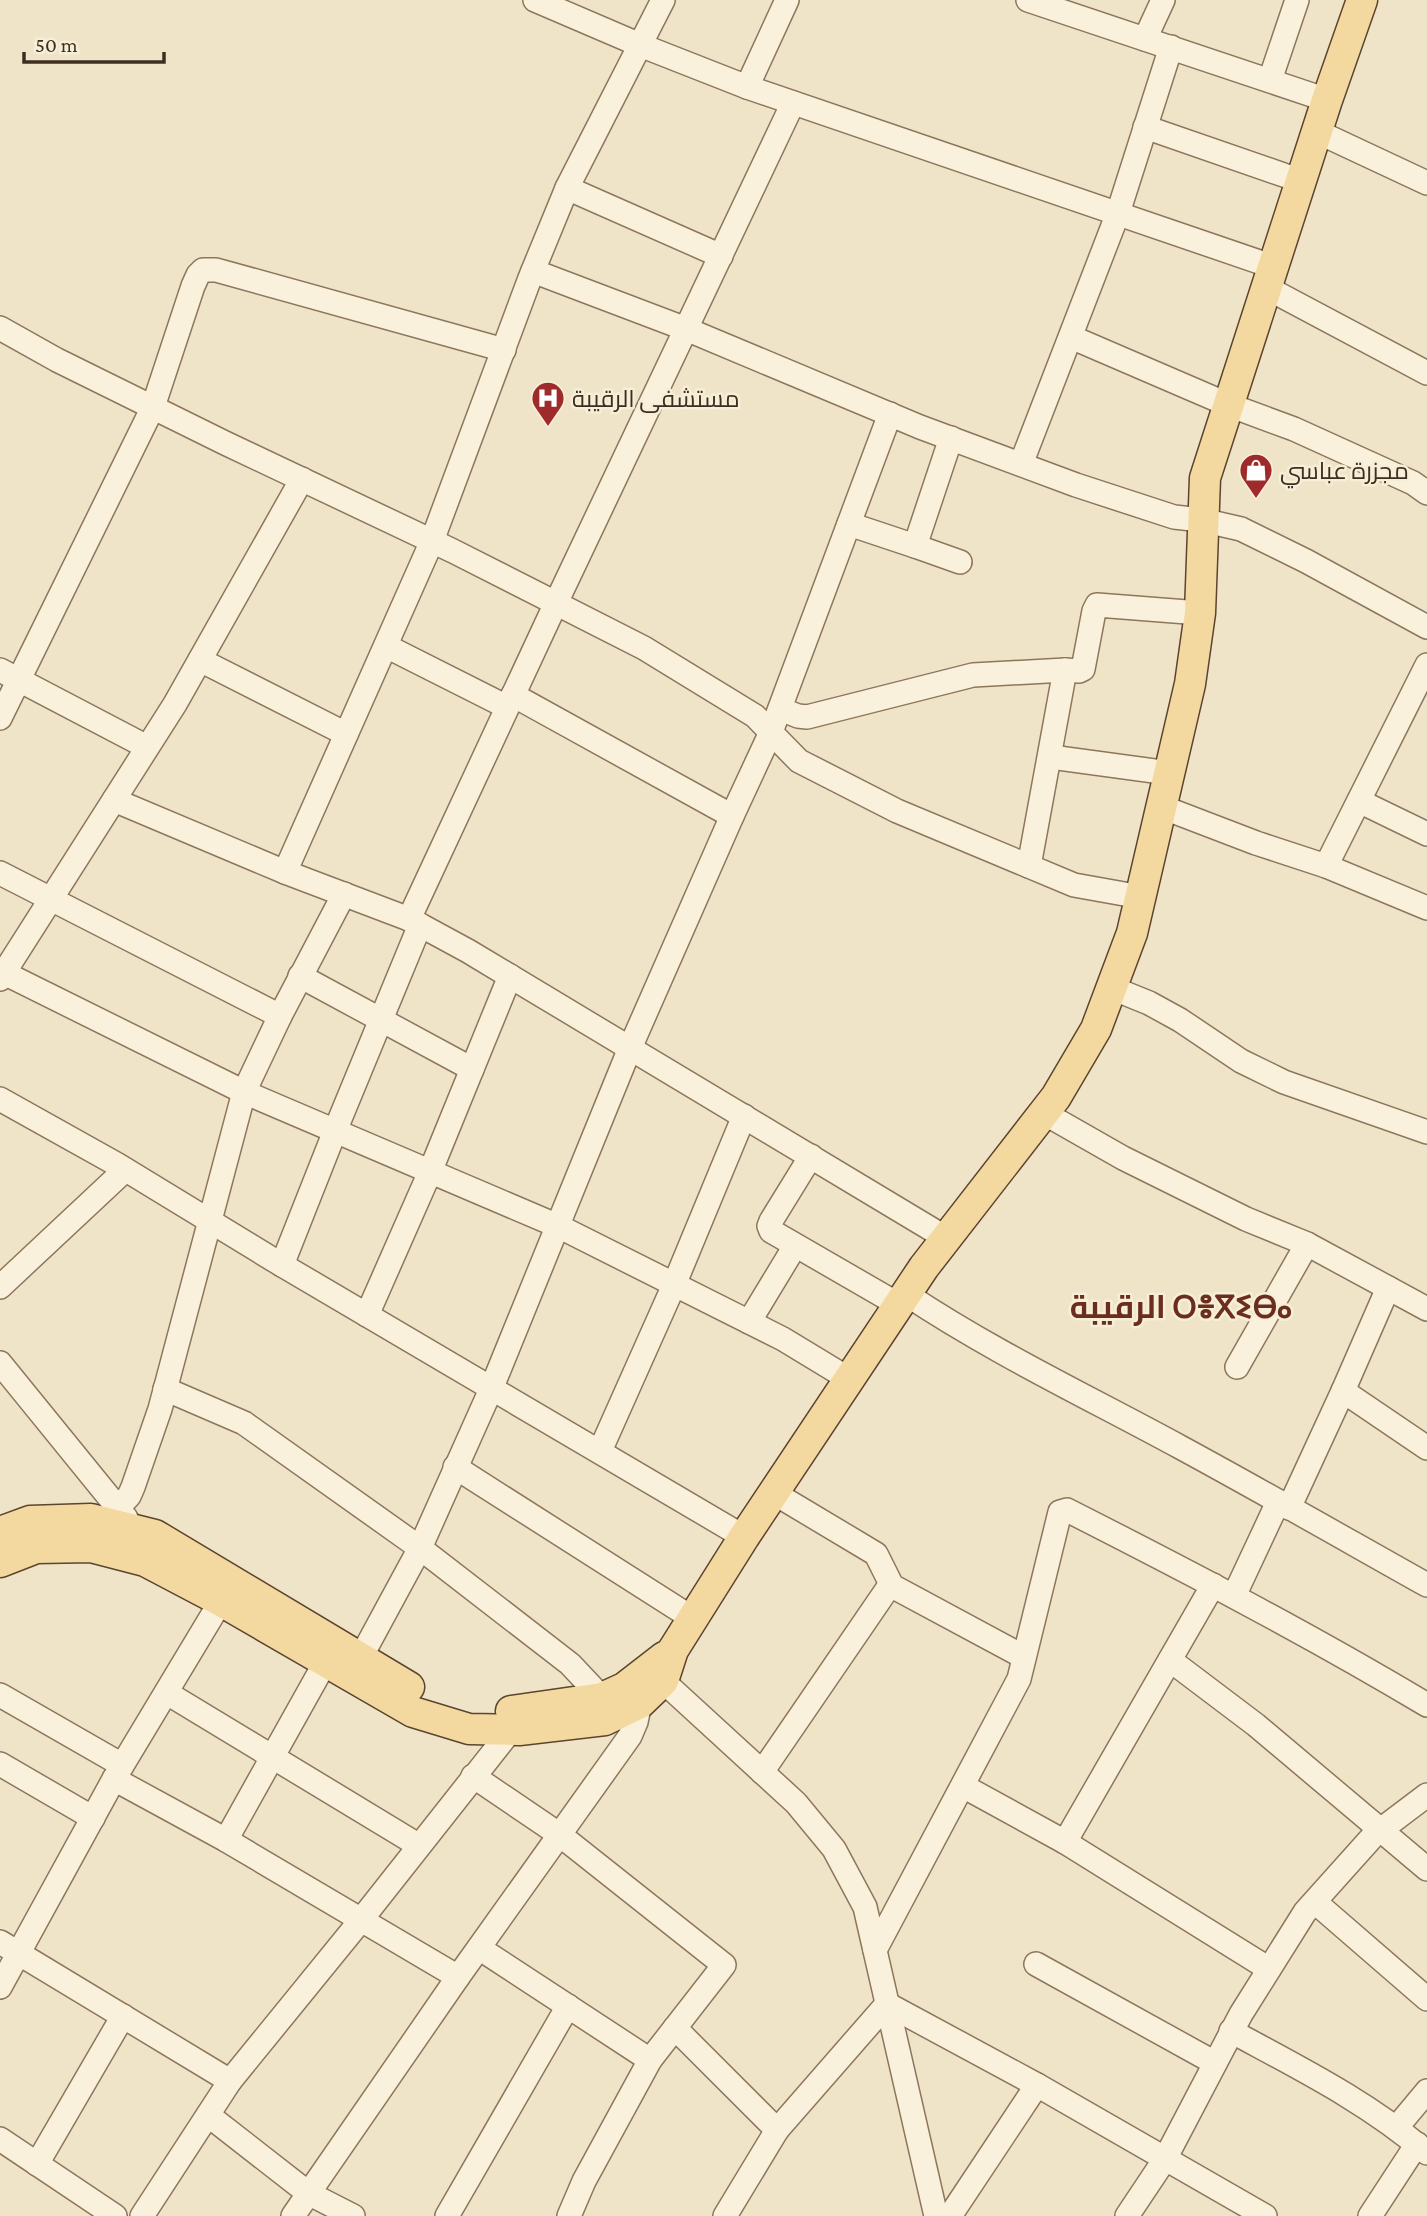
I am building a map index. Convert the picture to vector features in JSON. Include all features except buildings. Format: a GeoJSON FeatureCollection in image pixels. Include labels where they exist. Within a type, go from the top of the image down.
{"type":"FeatureCollection","features":[{"type":"Feature","properties":{"kind":"main road"},"geometry":{"type":"LineString","coordinates":[[0,1562],[36,1548],[91,1547],[145,1560],[413,1712],[469,1729],[511,1730],[605,1720],[640,1703],[744,1537],[903,1299],[946,1238],[1056,1097],[1096,1029],[1132,933],[1190,684],[1200,613],[1205,478],[1362,0]]}},
{"type":"Feature","properties":{"kind":"main road"},"geometry":{"type":"LineString","coordinates":[[0,1532],[30,1521],[92,1519],[155,1535],[423,1695],[471,1709],[516,1711],[601,1698],[656,1675]]}},
{"type":"Feature","properties":{"kind":"street"},"geometry":{"type":"LineString","coordinates":[[535,0],[640,46],[747,87],[940,155],[1118,213],[1270,278],[1427,373]]}},
{"type":"Feature","properties":{"kind":"street"},"geometry":{"type":"LineString","coordinates":[[285,872],[432,541],[533,271],[567,188],[663,0]]}},
{"type":"Feature","properties":{"kind":"street"},"geometry":{"type":"LineString","coordinates":[[747,87],[787,0]]}},
{"type":"Feature","properties":{"kind":"street"},"geometry":{"type":"LineString","coordinates":[[1028,0],[1327,100]]}},
{"type":"Feature","properties":{"kind":"street"},"geometry":{"type":"LineString","coordinates":[[1145,39],[1163,0]]}},
{"type":"Feature","properties":{"kind":"street"},"geometry":{"type":"LineString","coordinates":[[1270,80],[1297,0]]}},
{"type":"Feature","properties":{"kind":"street"},"geometry":{"type":"LineString","coordinates":[[1021,464],[1118,213],[1171,47]]}},
{"type":"Feature","properties":{"kind":"street"},"geometry":{"type":"LineString","coordinates":[[282,1265],[381,1020],[414,922],[510,701],[793,103]]}},
{"type":"Feature","properties":{"kind":"street"},"geometry":{"type":"LineString","coordinates":[[1145,127],[1301,181]]}},
{"type":"Feature","properties":{"kind":"street"},"geometry":{"type":"LineString","coordinates":[[1318,132],[1427,183]]}},
{"type":"Feature","properties":{"kind":"street"},"geometry":{"type":"LineString","coordinates":[[567,188],[721,256]]}},
{"type":"Feature","properties":{"kind":"street"},"geometry":{"type":"LineString","coordinates":[[0,718],[153,407],[193,286],[203,270],[216,270],[504,350]]}},
{"type":"Feature","properties":{"kind":"street"},"geometry":{"type":"LineString","coordinates":[[533,271],[686,329],[890,414],[1021,464],[1174,517],[1241,529],[1427,627]]}},
{"type":"Feature","properties":{"kind":"street"},"geometry":{"type":"LineString","coordinates":[[0,328],[57,360],[432,541],[644,648],[755,716],[799,761],[897,811],[1074,885],[1141,897]]}},
{"type":"Feature","properties":{"kind":"street"},"geometry":{"type":"LineString","coordinates":[[1071,337],[1426,487]]}},
{"type":"Feature","properties":{"kind":"street"},"geometry":{"type":"LineString","coordinates":[[361,1657],[420,1548],[492,1387],[630,1048],[771,732],[890,414]]}},
{"type":"Feature","properties":{"kind":"street"},"geometry":{"type":"LineString","coordinates":[[915,546],[951,438]]}},
{"type":"Feature","properties":{"kind":"street"},"geometry":{"type":"LineString","coordinates":[[302,479],[200,660],[2,976],[244,1093],[558,1226],[783,1339],[849,1379]]}},
{"type":"Feature","properties":{"kind":"street"},"geometry":{"type":"LineString","coordinates":[[849,524],[960,562]]}},
{"type":"Feature","properties":{"kind":"street"},"geometry":{"type":"LineString","coordinates":[[780,709],[807,717],[973,675],[1079,671],[1083,669],[1097,605],[1200,613]]}},
{"type":"Feature","properties":{"kind":"street"},"geometry":{"type":"LineString","coordinates":[[386,646],[510,701],[732,816]]}},
{"type":"Feature","properties":{"kind":"street"},"geometry":{"type":"LineString","coordinates":[[200,660],[346,734]]}},
{"type":"Feature","properties":{"kind":"street"},"geometry":{"type":"LineString","coordinates":[[1326,866],[1427,665]]}},
{"type":"Feature","properties":{"kind":"street"},"geometry":{"type":"LineString","coordinates":[[0,670],[147,747]]}},
{"type":"Feature","properties":{"kind":"street"},"geometry":{"type":"LineString","coordinates":[[1029,866],[1065,670]]}},
{"type":"Feature","properties":{"kind":"street"},"geometry":{"type":"LineString","coordinates":[[1051,757],[1170,772]]}},
{"type":"Feature","properties":{"kind":"street"},"geometry":{"type":"LineString","coordinates":[[114,800],[285,872],[414,922],[510,976],[946,1238]]}},
{"type":"Feature","properties":{"kind":"street"},"geometry":{"type":"LineString","coordinates":[[1359,801],[1427,834]]}},
{"type":"Feature","properties":{"kind":"street"},"geometry":{"type":"LineString","coordinates":[[1162,807],[1326,866],[1427,908]]}},
{"type":"Feature","properties":{"kind":"street"},"geometry":{"type":"LineString","coordinates":[[0,873],[50,901],[280,1016]]}},
{"type":"Feature","properties":{"kind":"street"},"geometry":{"type":"LineString","coordinates":[[118,1507],[129,1496],[133,1487],[165,1389],[244,1093],[300,976],[344,894]]}},
{"type":"Feature","properties":{"kind":"street"},"geometry":{"type":"LineString","coordinates":[[300,976],[472,1069]]}},
{"type":"Feature","properties":{"kind":"street"},"geometry":{"type":"LineString","coordinates":[[367,1315],[430,1172],[510,976]]}},
{"type":"Feature","properties":{"kind":"street"},"geometry":{"type":"LineString","coordinates":[[1112,988],[1149,1003],[1180,1020],[1241,1061],[1284,1082],[1427,1132]]}},
{"type":"Feature","properties":{"kind":"street"},"geometry":{"type":"LineString","coordinates":[[0,1099],[210,1220],[744,1537]]}},
{"type":"Feature","properties":{"kind":"street"},"geometry":{"type":"LineString","coordinates":[[1044,1113],[1123,1158],[1203,1198],[1307,1244],[1427,1309]]}},
{"type":"Feature","properties":{"kind":"street"},"geometry":{"type":"LineString","coordinates":[[600,1451],[744,1116]]}},
{"type":"Feature","properties":{"kind":"street"},"geometry":{"type":"LineString","coordinates":[[811,1156],[769,1226],[771,1231],[795,1246],[932,1311],[1427,1585]]}},
{"type":"Feature","properties":{"kind":"street"},"geometry":{"type":"LineString","coordinates":[[0,1287],[125,1170]]}},
{"type":"Feature","properties":{"kind":"street"},"geometry":{"type":"LineString","coordinates":[[1237,1367],[1307,1244]]}},
{"type":"Feature","properties":{"kind":"street"},"geometry":{"type":"LineString","coordinates":[[749,1322],[795,1246]]}},
{"type":"Feature","properties":{"kind":"street"},"geometry":{"type":"LineString","coordinates":[[1234,1596],[1343,1391],[1388,1288]]}},
{"type":"Feature","properties":{"kind":"street"},"geometry":{"type":"LineString","coordinates":[[0,1363],[137,1530]]}},
{"type":"Feature","properties":{"kind":"street"},"geometry":{"type":"LineString","coordinates":[[165,1389],[243,1423],[420,1548],[570,1664],[601,1698]]}},
{"type":"Feature","properties":{"kind":"street"},"geometry":{"type":"LineString","coordinates":[[1343,1391],[1427,1448]]}},
{"type":"Feature","properties":{"kind":"street"},"geometry":{"type":"LineString","coordinates":[[455,1467],[692,1618]]}},
{"type":"Feature","properties":{"kind":"street"},"geometry":{"type":"LineString","coordinates":[[774,1493],[876,1554],[890,1585],[1024,1657]]}},
{"type":"Feature","properties":{"kind":"street"},"geometry":{"type":"LineString","coordinates":[[875,1950],[1019,1679],[1060,1512],[1067,1510],[1234,1596],[1427,1705]]}},
{"type":"Feature","properties":{"kind":"street"},"geometry":{"type":"LineString","coordinates":[[762,1772],[890,1585]]}},
{"type":"Feature","properties":{"kind":"street"},"geometry":{"type":"LineString","coordinates":[[1065,1842],[1213,1585]]}},
{"type":"Feature","properties":{"kind":"street"},"geometry":{"type":"LineString","coordinates":[[0,1987],[10,1947],[93,1818],[221,1601]]}},
{"type":"Feature","properties":{"kind":"street"},"geometry":{"type":"LineString","coordinates":[[1170,1660],[1256,1725],[1427,1869]]}},
{"type":"Feature","properties":{"kind":"street"},"geometry":{"type":"LineString","coordinates":[[226,1840],[326,1661]]}},
{"type":"Feature","properties":{"kind":"street"},"geometry":{"type":"LineString","coordinates":[[656,1675],[796,1803],[834,1849],[865,1907],[936,2216]]}},
{"type":"Feature","properties":{"kind":"street"},"geometry":{"type":"LineString","coordinates":[[167,1693],[418,1846]]}},
{"type":"Feature","properties":{"kind":"street"},"geometry":{"type":"LineString","coordinates":[[0,1695],[226,1840],[458,1977]]}},
{"type":"Feature","properties":{"kind":"street"},"geometry":{"type":"LineString","coordinates":[[293,2216],[634,1729],[640,1703]]}},
{"type":"Feature","properties":{"kind":"street"},"geometry":{"type":"LineString","coordinates":[[142,2216],[230,2081],[511,1730]]}},
{"type":"Feature","properties":{"kind":"street"},"geometry":{"type":"LineString","coordinates":[[0,1764],[93,1818]]}},
{"type":"Feature","properties":{"kind":"street"},"geometry":{"type":"LineString","coordinates":[[473,1776],[561,1835],[724,1965],[650,2060],[584,2181],[569,2216]]}},
{"type":"Feature","properties":{"kind":"street"},"geometry":{"type":"LineString","coordinates":[[963,1786],[1065,1842],[1269,1969]]}},
{"type":"Feature","properties":{"kind":"street"},"geometry":{"type":"LineString","coordinates":[[1127,2216],[1165,2159],[1231,2031],[1306,1912],[1381,1829],[1427,1795]]}},
{"type":"Feature","properties":{"kind":"street"},"geometry":{"type":"LineString","coordinates":[[1315,1902],[1427,1999]]}},
{"type":"Feature","properties":{"kind":"street"},"geometry":{"type":"LineString","coordinates":[[10,1947],[230,2081]]}},
{"type":"Feature","properties":{"kind":"street"},"geometry":{"type":"LineString","coordinates":[[479,1948],[650,2060]]}},
{"type":"Feature","properties":{"kind":"street"},"geometry":{"type":"LineString","coordinates":[[1036,1964],[1215,2063]]}},
{"type":"Feature","properties":{"kind":"street"},"geometry":{"type":"LineString","coordinates":[[887,2004],[1037,2085],[1265,2216]]}},
{"type":"Feature","properties":{"kind":"street"},"geometry":{"type":"LineString","coordinates":[[725,2216],[777,2130],[887,2004]]}},
{"type":"Feature","properties":{"kind":"street"},"geometry":{"type":"LineString","coordinates":[[451,2215],[568,2006]]}},
{"type":"Feature","properties":{"kind":"street"},"geometry":{"type":"LineString","coordinates":[[37,2164],[123,2016]]}},
{"type":"Feature","properties":{"kind":"street"},"geometry":{"type":"LineString","coordinates":[[675,2028],[777,2130]]}},
{"type":"Feature","properties":{"kind":"street"},"geometry":{"type":"LineString","coordinates":[[1231,2031],[1331,2085],[1397,2127],[1422,2148],[1370,2216]]}},
{"type":"Feature","properties":{"kind":"street"},"geometry":{"type":"LineString","coordinates":[[950,2216],[1037,2085]]}},
{"type":"Feature","properties":{"kind":"street"},"geometry":{"type":"LineString","coordinates":[[1397,2127],[1427,2091]]}},
{"type":"Feature","properties":{"kind":"street"},"geometry":{"type":"LineString","coordinates":[[208,2115],[308,2193],[353,2216]]}},
{"type":"Feature","properties":{"kind":"street"},"geometry":{"type":"LineString","coordinates":[[0,2139],[115,2216]]}},
{"type":"Feature","properties":{"kind":"place","name":"مستشفى الرقيبة"},"geometry":{"type":"Point","coordinates":[548,428]}},
{"type":"Feature","properties":{"kind":"place","name":"مجزرة عباسي"},"geometry":{"type":"Point","coordinates":[1256,500]}},
{"type":"Feature","properties":{"kind":"district","name":"الرقيبة ⵔⴻⴳⵉⴱⴰ"},"geometry":{"type":"Point","coordinates":[1181,1307]}}]}
